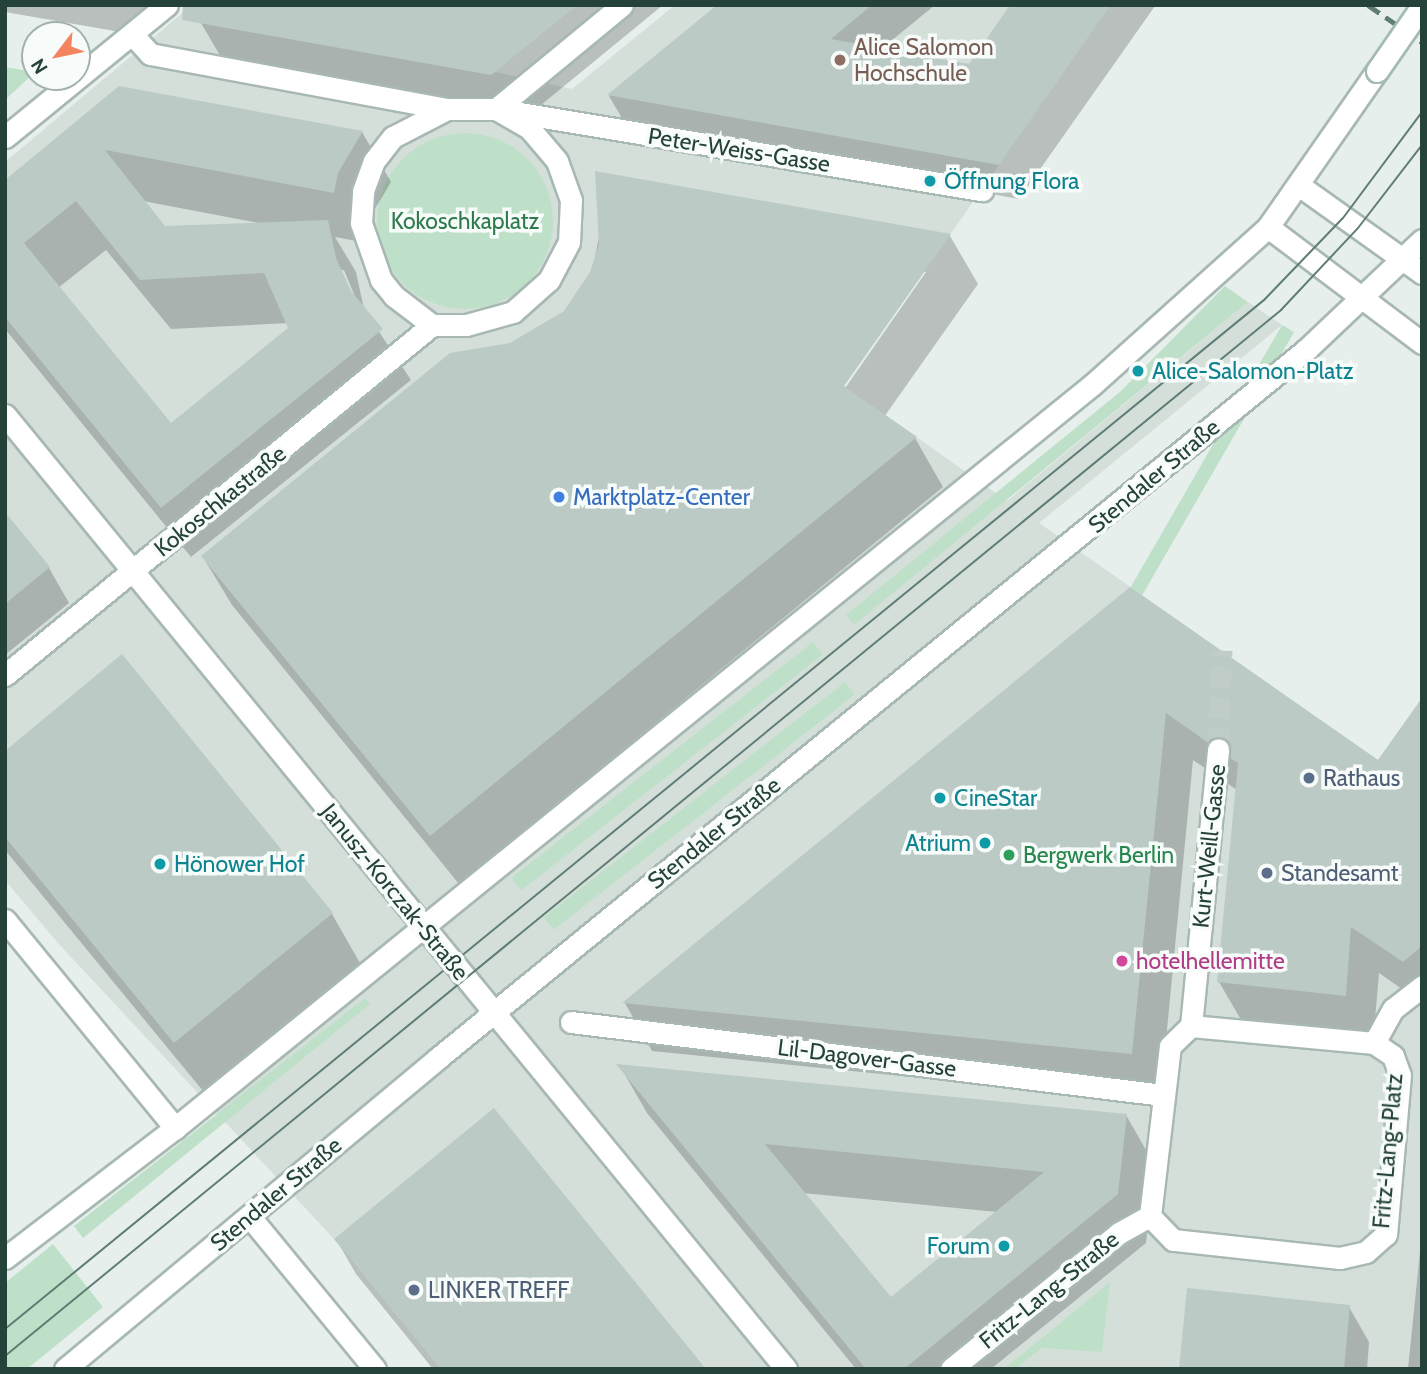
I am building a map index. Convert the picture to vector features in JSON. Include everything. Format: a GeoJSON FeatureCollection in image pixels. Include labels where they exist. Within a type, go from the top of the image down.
{"type":"FeatureCollection","features":[{"type":"Feature","properties":{"kind":"street"},"geometry":{"type":"LineString","coordinates":[[5,136],[167,5]]}},
{"type":"Feature","properties":{"kind":"street"},"geometry":{"type":"LineString","coordinates":[[496,109],[622,5]]}},
{"type":"Feature","properties":{"kind":"street"},"geometry":{"type":"LineString","coordinates":[[5,1258],[174,1128],[1091,385],[1268,227],[1300,187],[1422,6]]}},
{"type":"Feature","properties":{"kind":"street"},"geometry":{"type":"LineString","coordinates":[[132,34],[150,54],[447,108],[496,109],[530,128],[557,161],[571,200],[569,242],[549,280],[513,312],[466,326],[432,325],[394,296],[381,280],[361,223],[363,191],[374,162],[393,136],[447,108]]}},
{"type":"Feature","properties":{"kind":"street","name":"Peter-Weiss-Gasse"},"geometry":{"type":"LineString","coordinates":[[496,109],[982,190]]}},
{"type":"Feature","properties":{"kind":"street"},"geometry":{"type":"LineString","coordinates":[[1300,187],[1422,273]]}},
{"type":"Feature","properties":{"kind":"street"},"geometry":{"type":"LineString","coordinates":[[1268,227],[1422,343]]}},
{"type":"Feature","properties":{"kind":"street"},"geometry":{"type":"LineString","coordinates":[[1364,299],[1422,240]]}},
{"type":"Feature","properties":{"kind":"street","name":"Stendaler Straße"},"geometry":{"type":"LineString","coordinates":[[65,1369],[494,1013],[1080,538],[1364,299]]}},
{"type":"Feature","properties":{"kind":"street","name":"Kokoschkastraße"},"geometry":{"type":"LineString","coordinates":[[5,675],[134,572],[432,325]]}},
{"type":"Feature","properties":{"kind":"street","name":"Janusz-Korczak-Straße"},"geometry":{"type":"LineString","coordinates":[[5,415],[786,1369]]}},
{"type":"Feature","properties":{"kind":"street","name":"Kurt-Weill-Gasse"},"geometry":{"type":"LineString","coordinates":[[1191,1026],[1218,749]]}},
{"type":"Feature","properties":{"kind":"street"},"geometry":{"type":"LineString","coordinates":[[5,920],[174,1128]]}},
{"type":"Feature","properties":{"kind":"street"},"geometry":{"type":"LineString","coordinates":[[1374,1043],[1393,1009],[1422,986]]}},
{"type":"Feature","properties":{"kind":"street","name":"Lil-Dagover-Gasse"},"geometry":{"type":"LineString","coordinates":[[571,1021],[1163,1095]]}},
{"type":"Feature","properties":{"kind":"street"},"geometry":{"type":"LineString","coordinates":[[1150,1216],[1170,1046],[1191,1026]]}},
{"type":"Feature","properties":{"kind":"street","name":"Fritz-Lang-Platz"},"geometry":{"type":"LineString","coordinates":[[1150,1216],[1172,1240],[1340,1258],[1366,1252],[1385,1234],[1400,1075],[1393,1056],[1374,1043],[1191,1026]]}},
{"type":"Feature","properties":{"kind":"street","name":"Fritz-Lang-Straße"},"geometry":{"type":"LineString","coordinates":[[951,1369],[1119,1233],[1150,1216]]}},
{"type":"Feature","properties":{"kind":"street"},"geometry":{"type":"LineString","coordinates":[[250,1217],[375,1369]]}},
{"type":"Feature","properties":{"kind":"shaded area"},"geometry":{"type":"Polygon","coordinates":[[[192,5],[572,89],[675,5],[1111,5],[844,386],[1007,501],[1248,302],[1282,325],[1039,523],[1378,760],[1422,698],[1422,1369],[440,1369],[334,1239],[57,942],[5,880],[5,162],[192,5]]]}},
{"type":"Feature","properties":{"kind":"green space"},"geometry":{"type":"Polygon","coordinates":[[[5,67],[21,70],[21,85],[5,100],[5,67]]]}},
{"type":"Feature","properties":{"kind":"green space","name":"Kokoschkaplatz"},"geometry":{"type":"Polygon","coordinates":[[[465,133],[499,140],[527,159],[546,187],[553,221],[546,255],[527,283],[499,302],[465,309],[431,302],[403,283],[384,255],[377,221],[384,187],[403,159],[431,140],[465,133]]]}},
{"type":"Feature","properties":{"kind":"green space"},"geometry":{"type":"Polygon","coordinates":[[[1225,286],[1248,302],[854,625],[846,615],[1121,391],[1225,286]]]}},
{"type":"Feature","properties":{"kind":"green space"},"geometry":{"type":"Polygon","coordinates":[[[1282,325],[1294,332],[1033,784],[1021,777],[1282,325]]]}},
{"type":"Feature","properties":{"kind":"green space"},"geometry":{"type":"Polygon","coordinates":[[[813,642],[823,655],[521,890],[511,878],[813,642]]]}},
{"type":"Feature","properties":{"kind":"green space"},"geometry":{"type":"Polygon","coordinates":[[[845,682],[855,695],[554,930],[544,917],[845,682]]]}},
{"type":"Feature","properties":{"kind":"green space"},"geometry":{"type":"Polygon","coordinates":[[[365,998],[370,1004],[83,1238],[74,1226],[365,998]]]}},
{"type":"Feature","properties":{"kind":"green space"},"geometry":{"type":"Polygon","coordinates":[[[53,1244],[103,1307],[27,1369],[5,1369],[5,1283],[53,1244]]]}},
{"type":"Feature","properties":{"kind":"green space"},"geometry":{"type":"Polygon","coordinates":[[[1110,1282],[1102,1352],[1042,1348],[1015,1369],[1004,1369],[1110,1282]]]}},
{"type":"Feature","properties":{"kind":"building"},"geometry":{"type":"Polygon","coordinates":[[[183,5],[577,5],[491,75],[182,20],[183,5]]]}},
{"type":"Feature","properties":{"kind":"building","name":"Alice Salomon Hochschule"},"geometry":{"type":"Polygon","coordinates":[[[717,5],[872,5],[831,39],[969,64],[1010,5],[1111,5],[999,165],[607,95],[717,5]]]}},
{"type":"Feature","properties":{"kind":"building"},"geometry":{"type":"Polygon","coordinates":[[[119,86],[363,131],[338,173],[334,193],[105,150],[165,226],[328,220],[336,258],[351,291],[383,329],[161,508],[5,317],[5,180],[119,86]],[[76,201],[24,243],[171,423],[288,328],[264,273],[140,280],[76,201]]]}},
{"type":"Feature","properties":{"kind":"building","name":"Marktplatz-Center"},"geometry":{"type":"Polygon","coordinates":[[[595,171],[951,234],[844,386],[917,437],[430,836],[201,556],[450,353],[510,343],[564,311],[590,272],[599,244],[595,171]]]}},
{"type":"Feature","properties":{"kind":"building"},"geometry":{"type":"Polygon","coordinates":[[[5,512],[50,567],[5,604],[5,512]]]}},
{"type":"Feature","properties":{"kind":"building","name":"Atrium"},"geometry":{"type":"Polygon","coordinates":[[[1130,587],[1378,760],[1422,698],[1422,946],[1403,962],[1351,927],[1346,996],[1217,982],[1238,763],[1230,758],[1225,738],[1207,742],[1166,713],[1132,1054],[622,1003],[1130,587]]]}},
{"type":"Feature","properties":{"kind":"building","name":"Hönower Hof"},"geometry":{"type":"Polygon","coordinates":[[[122,654],[333,913],[174,1043],[5,837],[5,751],[122,654]]]}},
{"type":"Feature","properties":{"kind":"building","name":"Forum"},"geometry":{"type":"Polygon","coordinates":[[[616,1064],[1127,1114],[1118,1194],[904,1369],[866,1369],[616,1064]],[[765,1144],[891,1297],[1044,1172],[765,1144]]]}},
{"type":"Feature","properties":{"kind":"building"},"geometry":{"type":"Polygon","coordinates":[[[494,1108],[706,1369],[440,1369],[334,1239],[494,1108]]]}},
{"type":"Feature","properties":{"kind":"building"},"geometry":{"type":"Polygon","coordinates":[[[1187,1288],[1350,1305],[1344,1369],[1179,1369],[1187,1288]]]}},
{"type":"Feature","properties":{"kind":"tunnel"},"geometry":{"type":"LineString","coordinates":[[1218,749],[1222,650]]}},
{"type":"Feature","properties":{"kind":"tram line"},"geometry":{"type":"LineString","coordinates":[[5,1329],[1265,299],[1343,218],[1422,112]]}},
{"type":"Feature","properties":{"kind":"tram line"},"geometry":{"type":"LineString","coordinates":[[5,1356],[1281,310],[1358,228],[1422,145]]}},
{"type":"Feature","properties":{"kind":"railway"},"geometry":{"type":"LineString","coordinates":[[1368,5],[1422,42]]}},
{"type":"Feature","properties":{"kind":"place","name":"Alice Salomon Hochschule"},"geometry":{"type":"Point","coordinates":[840,60]}},
{"type":"Feature","properties":{"kind":"place","name":"Öffnung Flora"},"geometry":{"type":"Point","coordinates":[930,181]}},
{"type":"Feature","properties":{"kind":"place","name":"Alice-Salomon-Platz"},"geometry":{"type":"Point","coordinates":[1138,371]}},
{"type":"Feature","properties":{"kind":"place","name":"Marktplatz-Center"},"geometry":{"type":"Point","coordinates":[559,497]}},
{"type":"Feature","properties":{"kind":"place","name":"Rathaus"},"geometry":{"type":"Point","coordinates":[1309,778]}},
{"type":"Feature","properties":{"kind":"place","name":"CineStar"},"geometry":{"type":"Point","coordinates":[940,798]}},
{"type":"Feature","properties":{"kind":"place","name":"Atrium"},"geometry":{"type":"Point","coordinates":[985,843]}},
{"type":"Feature","properties":{"kind":"place","name":"Bergwerk Berlin"},"geometry":{"type":"Point","coordinates":[1009,855]}},
{"type":"Feature","properties":{"kind":"place","name":"Hönower Hof"},"geometry":{"type":"Point","coordinates":[160,864]}},
{"type":"Feature","properties":{"kind":"place","name":"Standesamt"},"geometry":{"type":"Point","coordinates":[1267,873]}},
{"type":"Feature","properties":{"kind":"place","name":"hotelhellemitte"},"geometry":{"type":"Point","coordinates":[1122,961]}},
{"type":"Feature","properties":{"kind":"place","name":"Forum"},"geometry":{"type":"Point","coordinates":[1004,1246]}},
{"type":"Feature","properties":{"kind":"place","name":"LINKER TREFF"},"geometry":{"type":"Point","coordinates":[414,1290]}}]}
